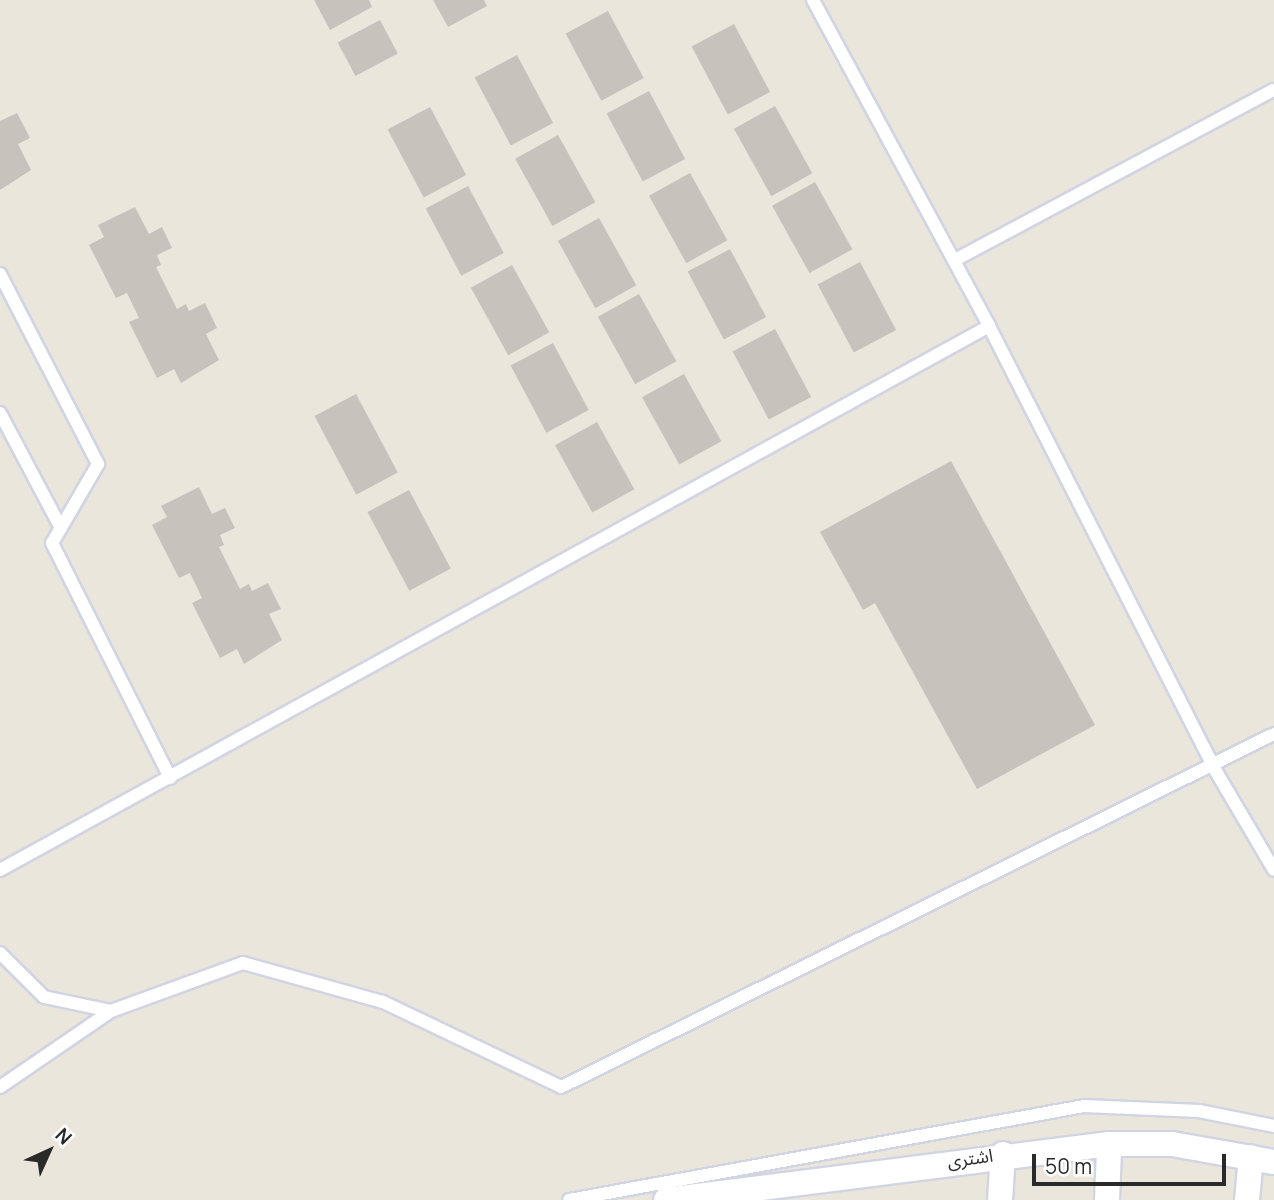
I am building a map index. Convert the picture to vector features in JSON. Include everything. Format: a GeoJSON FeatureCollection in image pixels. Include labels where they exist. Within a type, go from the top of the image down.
{"type":"FeatureCollection","features":[{"type":"Feature","properties":{"kind":"street","name":"اشتری"},"geometry":{"type":"LineString","coordinates":[[666,1200],[779,1192],[1003,1154],[1109,1144],[1172,1144],[1263,1160]]}},
{"type":"Feature","properties":{"kind":"street"},"geometry":{"type":"LineString","coordinates":[[1107,1200],[1109,1151]]}},
{"type":"Feature","properties":{"kind":"street"},"geometry":{"type":"LineString","coordinates":[[1000,1200],[1003,1154]]}},
{"type":"Feature","properties":{"kind":"street"},"geometry":{"type":"LineString","coordinates":[[1247,1200],[1263,1160]]}},
{"type":"Feature","properties":{"kind":"lane"},"geometry":{"type":"LineString","coordinates":[[813,0],[955,260],[1214,768],[1274,870]]}},
{"type":"Feature","properties":{"kind":"lane"},"geometry":{"type":"LineString","coordinates":[[955,260],[1274,90]]}},
{"type":"Feature","properties":{"kind":"lane"},"geometry":{"type":"LineString","coordinates":[[0,274],[98,464],[52,543],[170,778]]}},
{"type":"Feature","properties":{"kind":"lane"},"geometry":{"type":"LineString","coordinates":[[0,870],[989,326]]}},
{"type":"Feature","properties":{"kind":"lane"},"geometry":{"type":"LineString","coordinates":[[0,413],[61,528]]}},
{"type":"Feature","properties":{"kind":"lane"},"geometry":{"type":"LineString","coordinates":[[0,1087],[111,1011],[243,963],[383,1002],[561,1087],[1214,768],[1274,734]]}},
{"type":"Feature","properties":{"kind":"lane"},"geometry":{"type":"LineString","coordinates":[[0,953],[44,997],[111,1011]]}},
{"type":"Feature","properties":{"kind":"lane"},"geometry":{"type":"LineString","coordinates":[[569,1200],[1084,1107],[1199,1111],[1274,1126]]}},
{"type":"Feature","properties":{"kind":"building"},"geometry":{"type":"Polygon","coordinates":[[[314,0],[369,0],[372,7],[330,30],[314,0]]]}},
{"type":"Feature","properties":{"kind":"building"},"geometry":{"type":"Polygon","coordinates":[[[433,0],[484,0],[487,6],[448,27],[433,0]]]}},
{"type":"Feature","properties":{"kind":"building"},"geometry":{"type":"Polygon","coordinates":[[[608,11],[644,78],[601,101],[566,34],[608,11]]]}},
{"type":"Feature","properties":{"kind":"building"},"geometry":{"type":"Polygon","coordinates":[[[380,20],[398,54],[355,76],[338,43],[380,20]]]}},
{"type":"Feature","properties":{"kind":"building"},"geometry":{"type":"Polygon","coordinates":[[[734,24],[770,92],[728,115],[692,47],[734,24]]]}},
{"type":"Feature","properties":{"kind":"building"},"geometry":{"type":"Polygon","coordinates":[[[517,55],[553,123],[511,146],[475,78],[517,55]]]}},
{"type":"Feature","properties":{"kind":"building"},"geometry":{"type":"Polygon","coordinates":[[[649,91],[685,159],[643,182],[607,114],[649,91]]]}},
{"type":"Feature","properties":{"kind":"building"},"geometry":{"type":"Polygon","coordinates":[[[775,106],[812,173],[771,196],[734,129],[775,106]]]}},
{"type":"Feature","properties":{"kind":"building"},"geometry":{"type":"Polygon","coordinates":[[[430,107],[466,175],[424,198],[388,130],[430,107]]]}},
{"type":"Feature","properties":{"kind":"building"},"geometry":{"type":"Polygon","coordinates":[[[17,113],[30,138],[18,144],[31,170],[0,190],[0,121],[17,113]]]}},
{"type":"Feature","properties":{"kind":"building"},"geometry":{"type":"Polygon","coordinates":[[[558,135],[595,202],[552,226],[515,159],[558,135]]]}},
{"type":"Feature","properties":{"kind":"building"},"geometry":{"type":"Polygon","coordinates":[[[690,173],[727,240],[686,263],[649,196],[690,173]]]}},
{"type":"Feature","properties":{"kind":"building"},"geometry":{"type":"Polygon","coordinates":[[[815,182],[852,249],[809,273],[772,206],[815,182]]]}},
{"type":"Feature","properties":{"kind":"building"},"geometry":{"type":"Polygon","coordinates":[[[468,186],[504,253],[461,276],[426,209],[468,186]]]}},
{"type":"Feature","properties":{"kind":"building"},"geometry":{"type":"Polygon","coordinates":[[[135,207],[149,234],[162,227],[172,248],[157,255],[161,265],[156,267],[177,309],[186,304],[189,311],[205,303],[217,328],[206,334],[219,360],[181,383],[174,369],[157,378],[129,322],[139,318],[127,293],[116,298],[89,245],[104,237],[98,225],[135,207]]]}},
{"type":"Feature","properties":{"kind":"building"},"geometry":{"type":"Polygon","coordinates":[[[599,218],[636,285],[595,308],[558,241],[599,218]]]}},
{"type":"Feature","properties":{"kind":"building"},"geometry":{"type":"Polygon","coordinates":[[[730,249],[766,317],[724,340],[688,272],[730,249]]]}},
{"type":"Feature","properties":{"kind":"building"},"geometry":{"type":"Polygon","coordinates":[[[860,262],[896,330],[854,353],[818,285],[860,262]]]}},
{"type":"Feature","properties":{"kind":"building"},"geometry":{"type":"Polygon","coordinates":[[[512,265],[549,332],[508,355],[471,288],[512,265]]]}},
{"type":"Feature","properties":{"kind":"building"},"geometry":{"type":"Polygon","coordinates":[[[639,294],[676,361],[635,384],[598,317],[639,294]]]}},
{"type":"Feature","properties":{"kind":"building"},"geometry":{"type":"Polygon","coordinates":[[[775,329],[811,397],[769,420],[733,352],[775,329]]]}},
{"type":"Feature","properties":{"kind":"building"},"geometry":{"type":"Polygon","coordinates":[[[553,343],[589,410],[546,433],[511,366],[553,343]]]}},
{"type":"Feature","properties":{"kind":"building"},"geometry":{"type":"Polygon","coordinates":[[[684,374],[721,441],[679,465],[642,397],[684,374]]]}},
{"type":"Feature","properties":{"kind":"building"},"geometry":{"type":"Polygon","coordinates":[[[356,394],[398,473],[356,495],[315,416],[356,394]]]}},
{"type":"Feature","properties":{"kind":"building"},"geometry":{"type":"Polygon","coordinates":[[[597,422],[634,489],[592,513],[555,445],[597,422]]]}},
{"type":"Feature","properties":{"kind":"building"},"geometry":{"type":"Polygon","coordinates":[[[951,461],[1095,725],[977,789],[875,603],[863,610],[820,532],[951,461]]]}},
{"type":"Feature","properties":{"kind":"building"},"geometry":{"type":"Polygon","coordinates":[[[199,487],[212,514],[225,508],[235,528],[220,535],[224,545],[219,547],[240,589],[249,584],[252,591],[268,583],[281,609],[269,614],[282,640],[244,664],[237,649],[220,658],[192,603],[202,598],[190,573],[179,578],[152,525],[167,517],[161,506],[199,487]]]}},
{"type":"Feature","properties":{"kind":"building"},"geometry":{"type":"Polygon","coordinates":[[[409,490],[451,569],[409,591],[368,512],[409,490]]]}}]}
